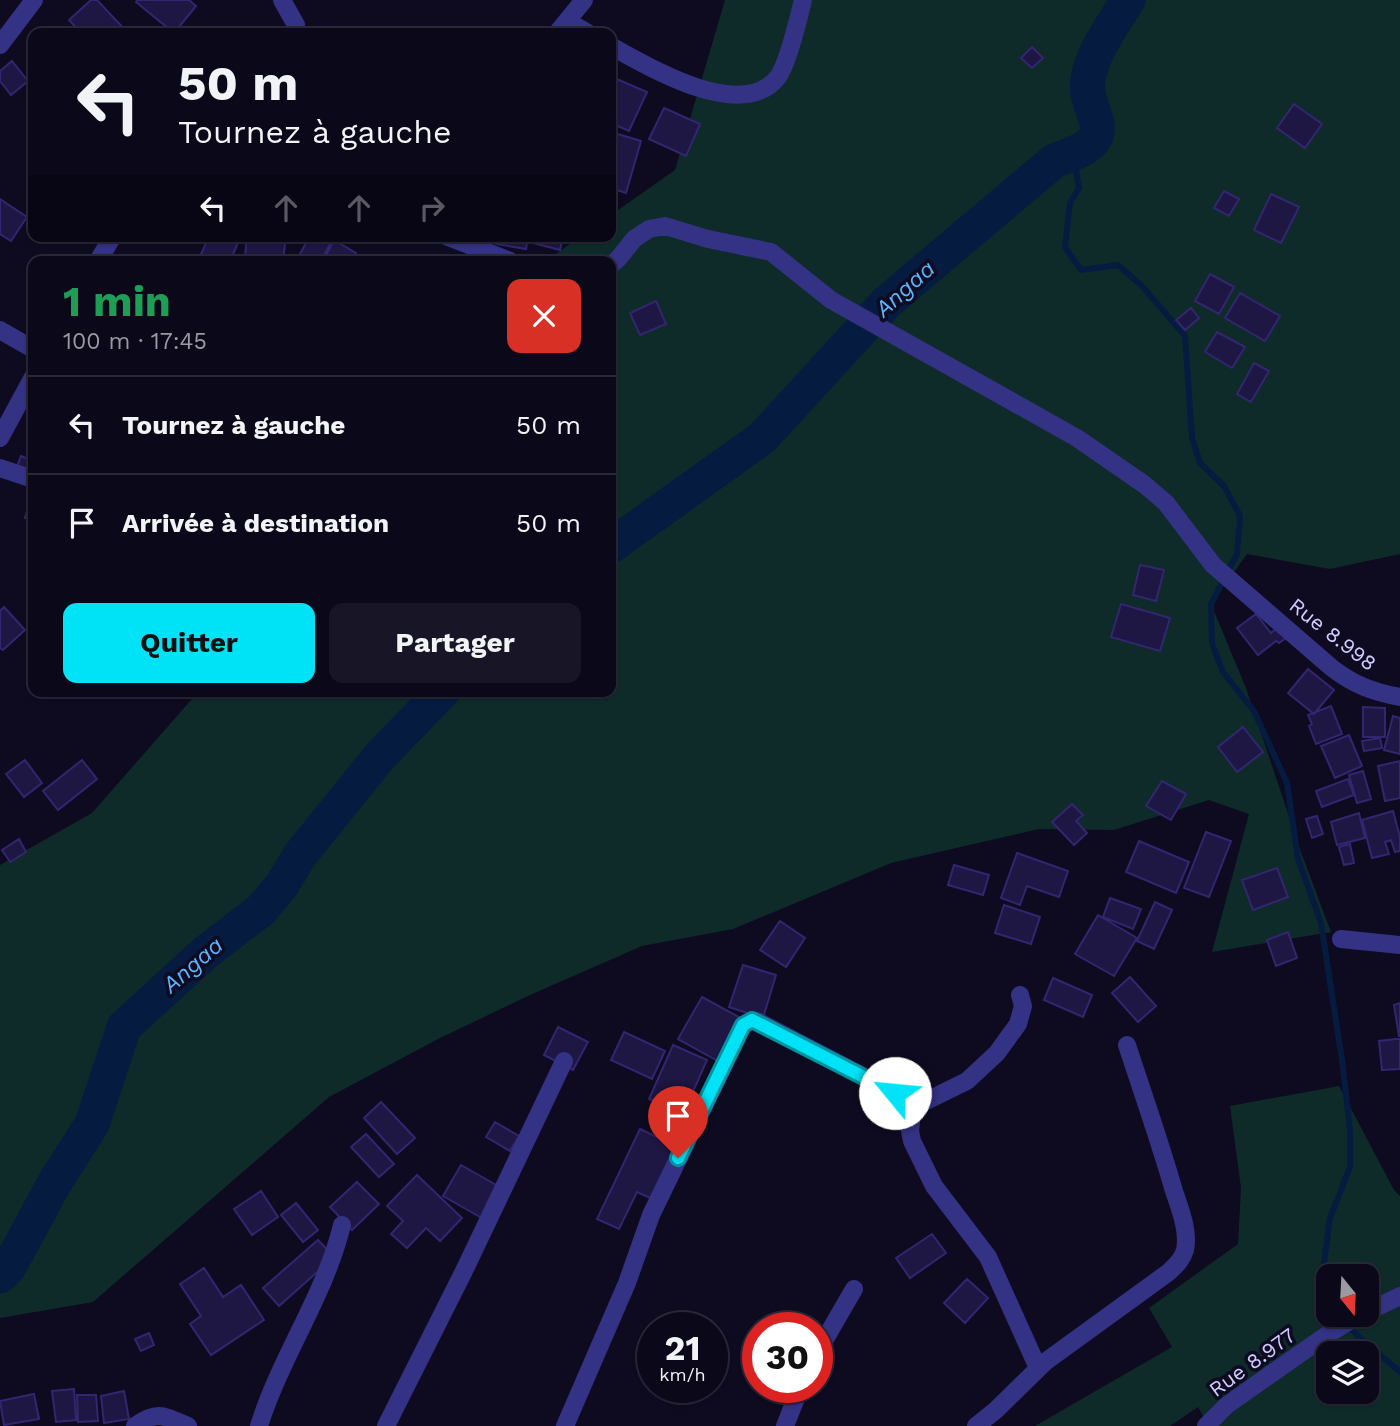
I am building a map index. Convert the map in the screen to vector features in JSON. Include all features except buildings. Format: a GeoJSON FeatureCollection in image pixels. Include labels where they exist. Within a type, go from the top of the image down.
{"type":"FeatureCollection","features":[{"type":"Feature","properties":{"kind":"street"},"geometry":{"type":"LineString","coordinates":[[0,44],[34,0]]}},
{"type":"Feature","properties":{"kind":"street"},"geometry":{"type":"LineString","coordinates":[[282,0],[296,28]]}},
{"type":"Feature","properties":{"kind":"street"},"geometry":{"type":"LineString","coordinates":[[562,27],[584,0]]}},
{"type":"Feature","properties":{"kind":"street"},"geometry":{"type":"LineString","coordinates":[[616,49],[662,75],[711,91],[740,95],[764,89],[779,76],[803,0]]}},
{"type":"Feature","properties":{"kind":"street","name":"Rue 8.998"},"geometry":{"type":"LineString","coordinates":[[616,261],[634,239],[649,229],[665,226],[708,239],[771,252],[831,300],[1077,439],[1145,485],[1166,503],[1213,565],[1350,682],[1364,689],[1400,696]]}},
{"type":"Feature","properties":{"kind":"street"},"geometry":{"type":"LineString","coordinates":[[461,242],[497,256]]}},
{"type":"Feature","properties":{"kind":"street"},"geometry":{"type":"LineString","coordinates":[[0,330],[28,346]]}},
{"type":"Feature","properties":{"kind":"street"},"geometry":{"type":"LineString","coordinates":[[0,438],[28,386]]}},
{"type":"Feature","properties":{"kind":"street"},"geometry":{"type":"LineString","coordinates":[[0,468],[28,477]]}},
{"type":"Feature","properties":{"kind":"street"},"geometry":{"type":"LineString","coordinates":[[1341,939],[1400,945]]}},
{"type":"Feature","properties":{"kind":"street"},"geometry":{"type":"LineString","coordinates":[[1020,995],[1023,1006],[1018,1024],[997,1053],[967,1081],[918,1105],[910,1122],[912,1141],[933,1186],[988,1257],[1038,1368]]}},
{"type":"Feature","properties":{"kind":"street"},"geometry":{"type":"LineString","coordinates":[[565,1426],[627,1283],[651,1215],[743,1025],[752,1020],[759,1022],[918,1105]]}},
{"type":"Feature","properties":{"kind":"street"},"geometry":{"type":"LineString","coordinates":[[976,1426],[1038,1368],[1181,1261],[1186,1236],[1183,1221],[1127,1045]]}},
{"type":"Feature","properties":{"kind":"street"},"geometry":{"type":"LineString","coordinates":[[386,1426],[463,1273],[564,1061]]}},
{"type":"Feature","properties":{"kind":"street"},"geometry":{"type":"LineString","coordinates":[[259,1426],[269,1393],[336,1251],[342,1225]]}},
{"type":"Feature","properties":{"kind":"street"},"geometry":{"type":"LineString","coordinates":[[833,1325],[854,1289]]}},
{"type":"Feature","properties":{"kind":"street"},"geometry":{"type":"LineString","coordinates":[[1379,1306],[1400,1296]]}},
{"type":"Feature","properties":{"kind":"street","name":"Rue 8.977"},"geometry":{"type":"LineString","coordinates":[[1206,1426],[1227,1405],[1340,1327]]}},
{"type":"Feature","properties":{"kind":"street"},"geometry":{"type":"LineString","coordinates":[[785,1426],[794,1403]]}},
{"type":"Feature","properties":{"kind":"street"},"geometry":{"type":"LineString","coordinates":[[996,1410],[1005,1426]]}},
{"type":"Feature","properties":{"kind":"street"},"geometry":{"type":"LineString","coordinates":[[135,1426],[152,1415],[167,1417],[188,1426]]}},
{"type":"Feature","properties":{"kind":"green space"},"geometry":{"type":"Polygon","coordinates":[[[725,0],[1400,0],[1400,554],[1330,569],[1247,554],[1211,604],[1246,688],[1331,932],[1212,952],[1249,814],[1209,800],[1114,830],[1039,829],[891,863],[733,929],[642,946],[438,1039],[329,1097],[93,1302],[0,1318],[0,865],[92,813],[194,697],[616,697],[616,256],[553,256],[573,242],[616,242],[616,211],[675,170],[725,0]]]}},
{"type":"Feature","properties":{"kind":"green space"},"geometry":{"type":"Polygon","coordinates":[[[1339,1086],[1394,1190],[1400,1196],[1400,1426],[1209,1426],[1198,1407],[1170,1426],[1035,1426],[1172,1347],[1149,1308],[1238,1244],[1241,1188],[1230,1106],[1339,1086]]]}},
{"type":"Feature","properties":{"kind":"waterway","name":"Angaa"},"geometry":{"type":"LineString","coordinates":[[616,542],[762,438],[887,302],[1054,161],[1078,152],[1093,141],[1097,125],[1088,94],[1090,70],[1100,45],[1128,0]]}},
{"type":"Feature","properties":{"kind":"waterway"},"geometry":{"type":"LineString","coordinates":[[1073,153],[1079,188],[1070,203],[1065,247],[1081,270],[1118,265],[1142,286],[1185,336],[1192,438],[1200,463],[1224,486],[1240,516],[1237,554],[1211,604],[1212,644],[1223,672],[1254,711],[1287,783],[1298,859],[1321,923],[1350,1130],[1350,1167],[1330,1218],[1324,1264]]}},
{"type":"Feature","properties":{"kind":"waterway","name":"Angaa"},"geometry":{"type":"LineString","coordinates":[[0,1276],[9,1267],[55,1182],[92,1124],[124,1027],[206,952],[261,910],[282,885],[300,855],[380,756],[437,697]]}},
{"type":"Feature","properties":{"kind":"waterway"},"geometry":{"type":"LineString","coordinates":[[1349,1327],[1400,1372]]}},
{"type":"Feature","properties":{"kind":"route"},"geometry":{"type":"LineString","coordinates":[[678,1158],[743,1025],[752,1020],[895,1093]]}}]}
